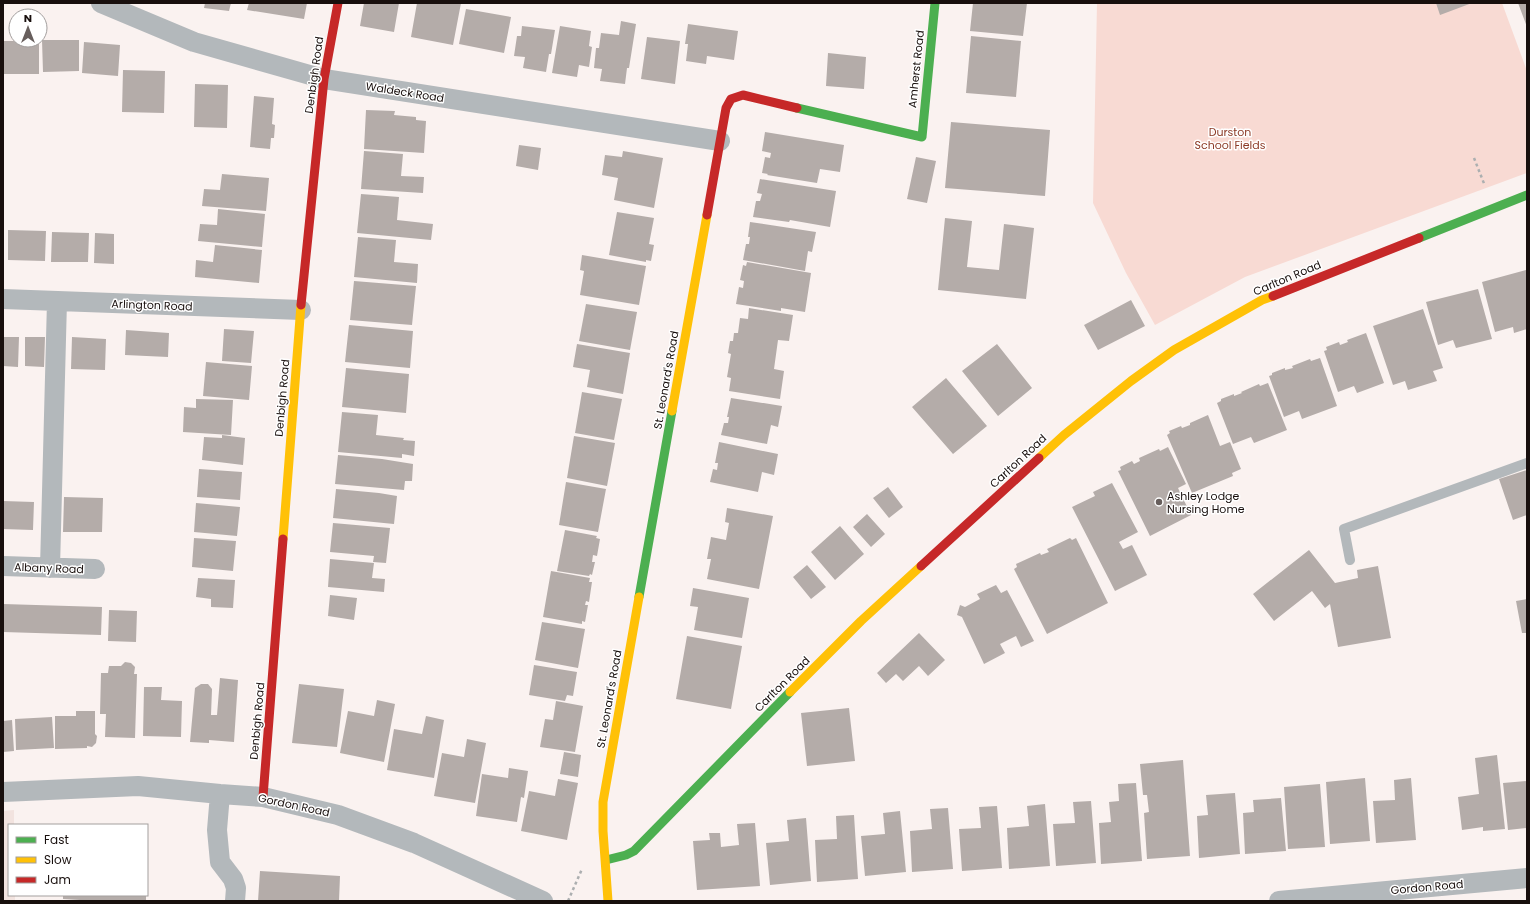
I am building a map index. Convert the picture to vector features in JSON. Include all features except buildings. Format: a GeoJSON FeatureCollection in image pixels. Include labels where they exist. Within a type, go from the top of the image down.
{"type":"FeatureCollection","features":[{"type":"Feature","properties":{"kind":"street","name":"Waldeck Road"},"geometry":{"type":"LineString","coordinates":[[101,3],[194,42],[324,79],[720,141]]}},
{"type":"Feature","properties":{"kind":"street","name":"Denbigh Road"},"geometry":{"type":"LineString","coordinates":[[263,797],[302,310],[324,79],[338,3]]}},
{"type":"Feature","properties":{"kind":"street","name":"Amherst Road"},"geometry":{"type":"LineString","coordinates":[[922,137],[935,3]]}},
{"type":"Feature","properties":{"kind":"street","name":"St. Leonard's Road"},"geometry":{"type":"LineString","coordinates":[[608,901],[606,860],[603,839],[603,802],[726,108],[732,99],[743,95],[922,137]]}},
{"type":"Feature","properties":{"kind":"street","name":"Carlton Road"},"geometry":{"type":"LineString","coordinates":[[606,860],[626,855],[634,851],[861,621],[1064,435],[1131,381],[1168,354],[1262,300],[1527,195]]}},
{"type":"Feature","properties":{"kind":"street","name":"Arlington Road"},"geometry":{"type":"LineString","coordinates":[[3,299],[302,310]]}},
{"type":"Feature","properties":{"kind":"street"},"geometry":{"type":"LineString","coordinates":[[50,568],[57,301]]}},
{"type":"Feature","properties":{"kind":"street","name":"Albany Road"},"geometry":{"type":"LineString","coordinates":[[3,566],[94,570]]}},
{"type":"Feature","properties":{"kind":"street","name":"Gordon Road"},"geometry":{"type":"LineString","coordinates":[[3,792],[138,786],[263,797],[338,815],[414,843],[543,901]]}},
{"type":"Feature","properties":{"kind":"street"},"geometry":{"type":"LineString","coordinates":[[220,794],[217,830],[220,862],[233,879],[236,888],[235,901]]}},
{"type":"Feature","properties":{"kind":"street","name":"Gordon Road"},"geometry":{"type":"LineString","coordinates":[[1279,901],[1527,878]]}},
{"type":"Feature","properties":{"kind":"lane"},"geometry":{"type":"LineString","coordinates":[[1350,560],[1344,529],[1527,463]]}},
{"type":"Feature","properties":{"kind":"path"},"geometry":{"type":"LineString","coordinates":[[1474,158],[1494,209]]}},
{"type":"Feature","properties":{"kind":"path"},"geometry":{"type":"LineString","coordinates":[[568,901],[583,866]]}},
{"type":"Feature","properties":{"kind":"shaded area"},"geometry":{"type":"Polygon","coordinates":[[[14,810],[14,824],[8,824],[8,896],[15,896],[15,901],[3,901],[3,811],[14,810]]]}},
{"type":"Feature","properties":{"kind":"green space","name":"Durston School Fields"},"geometry":{"type":"Polygon","coordinates":[[[1097,3],[1502,3],[1527,71],[1527,173],[1245,277],[1155,325],[1126,273],[1093,203],[1097,3]]]}},
{"type":"Feature","properties":{"kind":"traffic: fast"},"geometry":{"type":"LineString","coordinates":[[797,108],[922,137],[935,3]]}},
{"type":"Feature","properties":{"kind":"traffic: fast"},"geometry":{"type":"LineString","coordinates":[[1419,238],[1527,195]]}},
{"type":"Feature","properties":{"kind":"traffic: fast"},"geometry":{"type":"LineString","coordinates":[[639,597],[672,411]]}},
{"type":"Feature","properties":{"kind":"traffic: fast"},"geometry":{"type":"LineString","coordinates":[[606,860],[626,855],[634,851],[790,692]]}},
{"type":"Feature","properties":{"kind":"traffic: slow"},"geometry":{"type":"LineString","coordinates":[[672,411],[707,215]]}},
{"type":"Feature","properties":{"kind":"traffic: slow"},"geometry":{"type":"LineString","coordinates":[[1039,458],[1064,435],[1131,381],[1174,350],[1262,300],[1273,296]]}},
{"type":"Feature","properties":{"kind":"traffic: slow"},"geometry":{"type":"LineString","coordinates":[[283,539],[301,305]]}},
{"type":"Feature","properties":{"kind":"traffic: slow"},"geometry":{"type":"LineString","coordinates":[[790,692],[861,621],[921,566]]}},
{"type":"Feature","properties":{"kind":"traffic: slow"},"geometry":{"type":"LineString","coordinates":[[608,901],[603,831],[603,802],[639,597]]}},
{"type":"Feature","properties":{"kind":"traffic: jam"},"geometry":{"type":"LineString","coordinates":[[301,305],[324,79],[338,3]]}},
{"type":"Feature","properties":{"kind":"traffic: jam"},"geometry":{"type":"LineString","coordinates":[[707,215],[726,108],[731,99],[743,95],[797,108]]}},
{"type":"Feature","properties":{"kind":"traffic: jam"},"geometry":{"type":"LineString","coordinates":[[1273,296],[1419,238]]}},
{"type":"Feature","properties":{"kind":"traffic: jam"},"geometry":{"type":"LineString","coordinates":[[921,566],[1039,458]]}},
{"type":"Feature","properties":{"kind":"traffic: jam"},"geometry":{"type":"LineString","coordinates":[[263,797],[283,539]]}},
{"type":"Feature","properties":{"kind":"place","name":"Ashley Lodge Nursing Home"},"geometry":{"type":"Point","coordinates":[1159,502]}}]}
